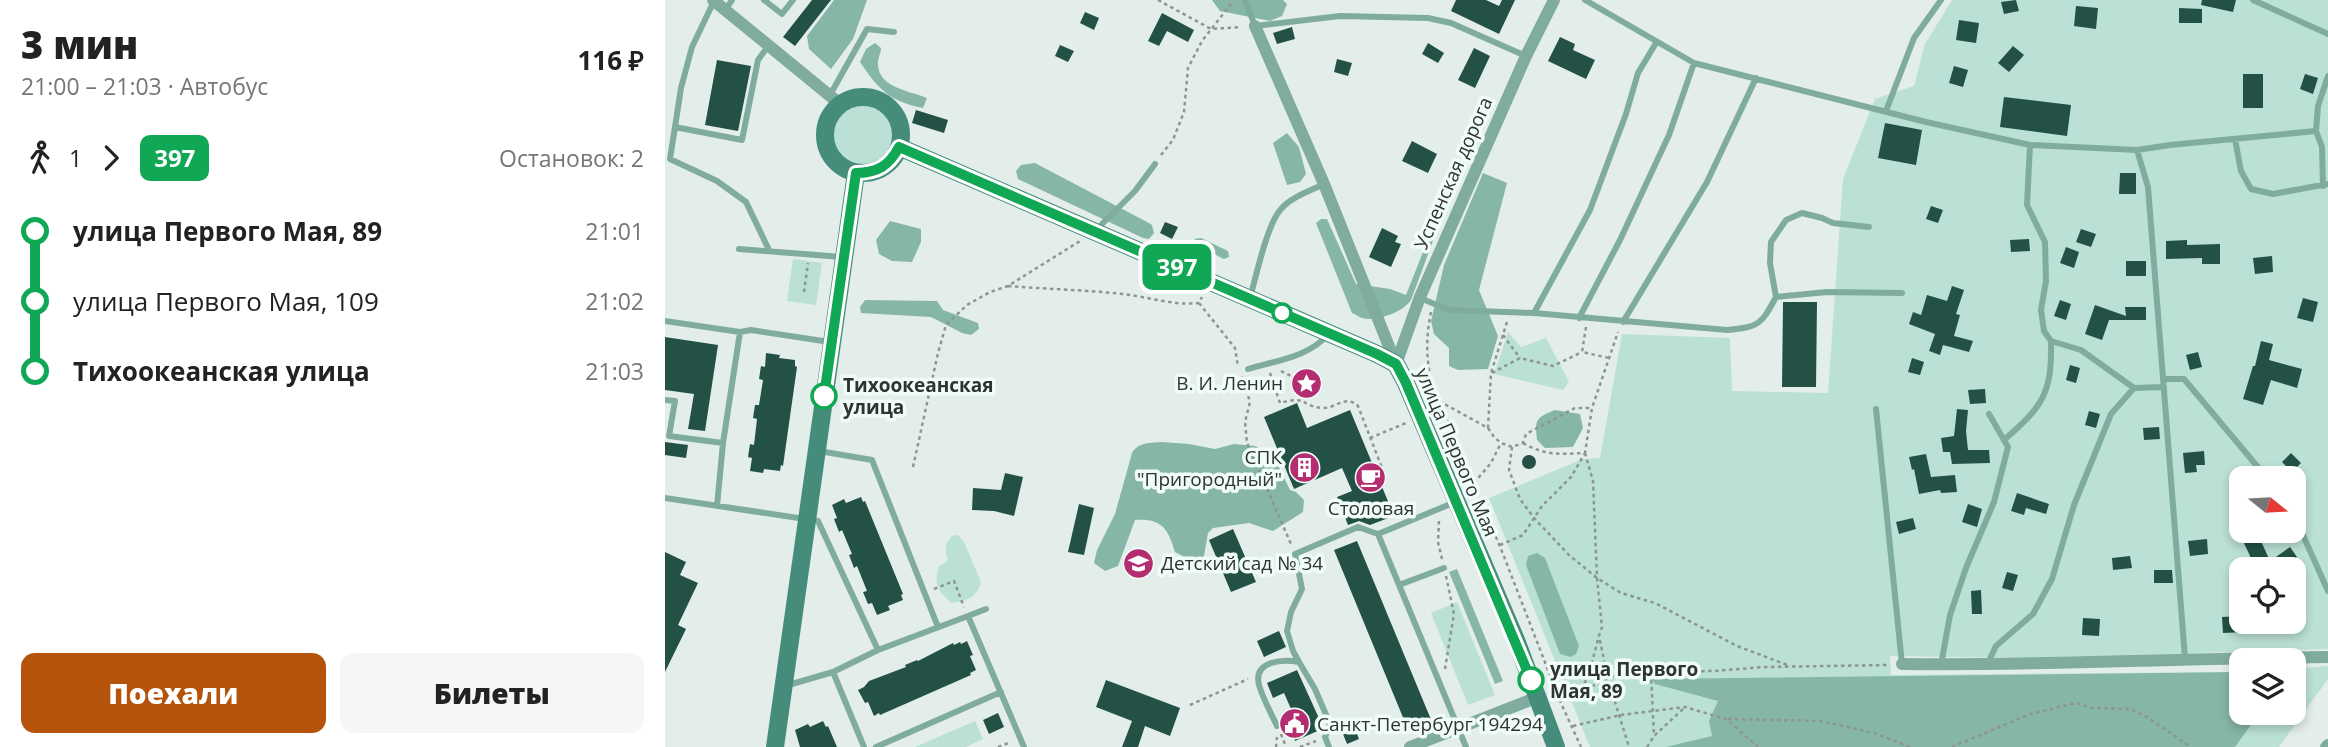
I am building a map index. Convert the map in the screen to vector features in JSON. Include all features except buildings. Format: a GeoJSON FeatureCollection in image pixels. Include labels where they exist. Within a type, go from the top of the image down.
{"type":"FeatureCollection","features":[{"type":"Feature","properties":{"kind":"street","name":"Успенская дорога"},"geometry":{"type":"LineString","coordinates":[[1396,364],[1420,298],[1525,56],[1553,0]]}},
{"type":"Feature","properties":{"kind":"street"},"geometry":{"type":"LineString","coordinates":[[713,1],[729,5],[769,45],[835,100],[863,97],[885,104],[894,113],[901,135],[893,159],[883,168],[870,173],[856,173],[842,168],[831,158],[825,144],[825,129],[835,100]]}},
{"type":"Feature","properties":{"kind":"street"},"geometry":{"type":"LineString","coordinates":[[1255,26],[1324,184],[1396,364]]}},
{"type":"Feature","properties":{"kind":"street","name":"улица Первого Мая"},"geometry":{"type":"LineString","coordinates":[[899,147],[1396,364],[1406,383],[1447,506],[1516,640],[1556,747]]}},
{"type":"Feature","properties":{"kind":"street"},"geometry":{"type":"LineString","coordinates":[[777,744],[856,173]]}},
{"type":"Feature","properties":{"kind":"street"},"geometry":{"type":"LineString","coordinates":[[1902,664],[1986,666],[2185,658],[2328,657]]}},
{"type":"Feature","properties":{"kind":"street"},"geometry":{"type":"LineString","coordinates":[[1417,746],[1538,697]]}},
{"type":"Feature","properties":{"kind":"lane"},"geometry":{"type":"LineString","coordinates":[[764,0],[782,14],[793,0]]}},
{"type":"Feature","properties":{"kind":"lane"},"geometry":{"type":"LineString","coordinates":[[1245,0],[1255,26],[1341,16],[1428,19],[1451,23],[1525,56]]}},
{"type":"Feature","properties":{"kind":"lane"},"geometry":{"type":"LineString","coordinates":[[1585,0],[1694,63],[2029,145],[2137,150],[2316,131]]}},
{"type":"Feature","properties":{"kind":"lane"},"geometry":{"type":"LineString","coordinates":[[1886,111],[1914,38],[1941,0]]}},
{"type":"Feature","properties":{"kind":"lane"},"geometry":{"type":"LineString","coordinates":[[2253,0],[2328,34]]}},
{"type":"Feature","properties":{"kind":"lane"},"geometry":{"type":"LineString","coordinates":[[713,1],[692,47],[681,88],[670,159],[717,181],[746,202],[769,250]]}},
{"type":"Feature","properties":{"kind":"lane"},"geometry":{"type":"LineString","coordinates":[[835,100],[867,29],[894,32]]}},
{"type":"Feature","properties":{"kind":"lane"},"geometry":{"type":"LineString","coordinates":[[1534,313],[1590,210],[1638,74],[1656,43]]}},
{"type":"Feature","properties":{"kind":"lane"},"geometry":{"type":"LineString","coordinates":[[675,127],[743,140],[758,60],[769,45]]}},
{"type":"Feature","properties":{"kind":"lane"},"geometry":{"type":"LineString","coordinates":[[1579,318],[1620,240],[1669,135],[1694,63]]}},
{"type":"Feature","properties":{"kind":"lane"},"geometry":{"type":"LineString","coordinates":[[2235,139],[2242,171],[2251,189],[2273,194],[2325,185],[2322,147],[2316,131],[2318,106],[2328,76]]}},
{"type":"Feature","properties":{"kind":"lane"},"geometry":{"type":"LineString","coordinates":[[1623,322],[1707,182],[1756,78]]}},
{"type":"Feature","properties":{"kind":"lane"},"geometry":{"type":"LineString","coordinates":[[2029,145],[2027,205],[2045,242],[2046,281],[2041,310],[2043,331],[2051,341],[2081,350],[2134,388]]}},
{"type":"Feature","properties":{"kind":"lane"},"geometry":{"type":"LineString","coordinates":[[2137,150],[2148,187],[2185,658]]}},
{"type":"Feature","properties":{"kind":"lane"},"geometry":{"type":"LineString","coordinates":[[1094,231],[1135,191],[1155,164]]}},
{"type":"Feature","properties":{"kind":"lane"},"geometry":{"type":"LineString","coordinates":[[1250,299],[1271,227],[1281,209],[1324,184]]}},
{"type":"Feature","properties":{"kind":"lane"},"geometry":{"type":"LineString","coordinates":[[1420,298],[1448,310],[1534,313],[1727,330],[1753,328],[1766,317],[1776,296],[1770,263],[1771,242],[1786,220],[1802,213],[1833,223],[1869,226]]}},
{"type":"Feature","properties":{"kind":"lane"},"geometry":{"type":"LineString","coordinates":[[739,248],[844,257]]}},
{"type":"Feature","properties":{"kind":"lane"},"geometry":{"type":"LineString","coordinates":[[1776,296],[1827,292],[1902,293]]}},
{"type":"Feature","properties":{"kind":"lane"},"geometry":{"type":"LineString","coordinates":[[665,321],[832,342]]}},
{"type":"Feature","properties":{"kind":"lane"},"geometry":{"type":"LineString","coordinates":[[717,506],[723,443],[740,332]]}},
{"type":"Feature","properties":{"kind":"lane"},"geometry":{"type":"LineString","coordinates":[[1248,369],[1306,351],[1316,346],[1329,333]]}},
{"type":"Feature","properties":{"kind":"lane"},"geometry":{"type":"LineString","coordinates":[[2004,440],[2031,416],[2045,395],[2051,341]]}},
{"type":"Feature","properties":{"kind":"lane"},"geometry":{"type":"LineString","coordinates":[[1986,666],[1996,646],[2033,614],[2052,579],[2074,505],[2111,414],[2134,388],[2184,379],[2257,466]]}},
{"type":"Feature","properties":{"kind":"lane"},"geometry":{"type":"LineString","coordinates":[[665,400],[675,401],[669,436],[723,443]]}},
{"type":"Feature","properties":{"kind":"lane"},"geometry":{"type":"LineString","coordinates":[[1876,410],[1902,664]]}},
{"type":"Feature","properties":{"kind":"lane"},"geometry":{"type":"LineString","coordinates":[[1941,665],[1950,615],[1966,568],[1994,502],[2008,447],[1989,414]]}},
{"type":"Feature","properties":{"kind":"lane"},"geometry":{"type":"LineString","coordinates":[[817,451],[872,460],[938,627]]}},
{"type":"Feature","properties":{"kind":"lane"},"geometry":{"type":"LineString","coordinates":[[665,498],[818,521],[878,650]]}},
{"type":"Feature","properties":{"kind":"lane"},"geometry":{"type":"LineString","coordinates":[[1329,747],[1325,737],[1330,724],[1315,689],[1293,651],[1287,631],[1291,612],[1302,589],[1295,554],[1358,527],[1378,534],[1447,506]]}},
{"type":"Feature","properties":{"kind":"lane"},"geometry":{"type":"LineString","coordinates":[[1378,534],[1466,747]]}},
{"type":"Feature","properties":{"kind":"lane"},"geometry":{"type":"LineString","coordinates":[[2306,542],[2328,591]]}},
{"type":"Feature","properties":{"kind":"lane"},"geometry":{"type":"LineString","coordinates":[[1399,585],[1444,568]]}},
{"type":"Feature","properties":{"kind":"lane"},"geometry":{"type":"LineString","coordinates":[[783,686],[834,672],[878,650],[986,609]]}},
{"type":"Feature","properties":{"kind":"lane"},"geometry":{"type":"LineString","coordinates":[[968,615],[1024,747]]}},
{"type":"Feature","properties":{"kind":"lane"},"geometry":{"type":"LineString","coordinates":[[1277,726],[1258,682],[1260,673],[1268,663],[1285,659],[1299,662]]}},
{"type":"Feature","properties":{"kind":"lane"},"geometry":{"type":"LineString","coordinates":[[834,672],[863,747]]}},
{"type":"Feature","properties":{"kind":"lane"},"geometry":{"type":"LineString","coordinates":[[876,747],[1001,692]]}},
{"type":"Feature","properties":{"kind":"path"},"geometry":{"type":"LineString","coordinates":[[1158,0],[1211,29],[1255,26]]}},
{"type":"Feature","properties":{"kind":"path"},"geometry":{"type":"LineString","coordinates":[[1155,164],[1173,140],[1184,112],[1188,68],[1211,29],[1234,0]]}},
{"type":"Feature","properties":{"kind":"path"},"geometry":{"type":"LineString","coordinates":[[913,467],[937,353],[946,325],[967,305],[990,292],[1008,286],[1094,231]]}},
{"type":"Feature","properties":{"kind":"path"},"geometry":{"type":"LineString","coordinates":[[804,292],[809,253]]}},
{"type":"Feature","properties":{"kind":"path"},"geometry":{"type":"LineString","coordinates":[[1008,286],[1149,297],[1182,305],[1199,303]]}},
{"type":"Feature","properties":{"kind":"path"},"geometry":{"type":"LineString","coordinates":[[1199,303],[1204,294]]}},
{"type":"Feature","properties":{"kind":"path"},"geometry":{"type":"LineString","coordinates":[[1199,303],[1235,348],[1250,402],[1245,422],[1247,443],[1295,554]]}},
{"type":"Feature","properties":{"kind":"path"},"geometry":{"type":"LineString","coordinates":[[1434,303],[1426,360],[1560,701],[1581,747]]}},
{"type":"Feature","properties":{"kind":"path"},"geometry":{"type":"LineString","coordinates":[[1488,428],[1491,373],[1510,312]]}},
{"type":"Feature","properties":{"kind":"path"},"geometry":{"type":"LineString","coordinates":[[1582,352],[1588,319]]}},
{"type":"Feature","properties":{"kind":"path"},"geometry":{"type":"LineString","coordinates":[[1500,545],[1523,535],[1542,506],[1571,477],[1585,453],[1592,408],[1623,322]]}},
{"type":"Feature","properties":{"kind":"path"},"geometry":{"type":"LineString","coordinates":[[1503,334],[1520,358]]}},
{"type":"Feature","properties":{"kind":"path"},"geometry":{"type":"LineString","coordinates":[[1491,373],[1520,358],[1553,366],[1582,352],[1609,358]]}},
{"type":"Feature","properties":{"kind":"path"},"geometry":{"type":"LineString","coordinates":[[1267,363],[1303,382]]}},
{"type":"Feature","properties":{"kind":"path"},"geometry":{"type":"LineString","coordinates":[[1267,363],[1280,402],[1300,399],[1325,409],[1347,400],[1354,402],[1358,406],[1384,473]]}},
{"type":"Feature","properties":{"kind":"path"},"geometry":{"type":"LineString","coordinates":[[1440,401],[1488,428],[1501,443],[1512,447],[1523,443]]}},
{"type":"Feature","properties":{"kind":"path"},"geometry":{"type":"LineString","coordinates":[[1523,443],[1526,434],[1575,408],[1592,408]]}},
{"type":"Feature","properties":{"kind":"path"},"geometry":{"type":"LineString","coordinates":[[1370,438],[1410,421]]}},
{"type":"Feature","properties":{"kind":"path"},"geometry":{"type":"LineString","coordinates":[[1474,483],[1491,463],[1501,443]]}},
{"type":"Feature","properties":{"kind":"path"},"geometry":{"type":"LineString","coordinates":[[1523,443],[1538,452],[1548,454],[1585,453]]}},
{"type":"Feature","properties":{"kind":"path"},"geometry":{"type":"LineString","coordinates":[[1512,447],[1509,470],[1520,499],[1569,555],[1597,578],[1621,593],[1655,603],[1737,646],[1790,666]]}},
{"type":"Feature","properties":{"kind":"path"},"geometry":{"type":"LineString","coordinates":[[1582,690],[1602,626],[1593,481],[1585,453]]}},
{"type":"Feature","properties":{"kind":"path"},"geometry":{"type":"LineString","coordinates":[[1442,690],[1454,614],[1439,542],[1447,506]]}},
{"type":"Feature","properties":{"kind":"path"},"geometry":{"type":"LineString","coordinates":[[924,592],[954,581],[968,615]]}},
{"type":"Feature","properties":{"kind":"path"},"geometry":{"type":"LineString","coordinates":[[1598,636],[1629,747]]}},
{"type":"Feature","properties":{"kind":"path"},"geometry":{"type":"LineString","coordinates":[[1560,701],[1616,675],[1790,666],[1902,664]]}},
{"type":"Feature","properties":{"kind":"path"},"geometry":{"type":"LineString","coordinates":[[1651,672],[1654,736]]}},
{"type":"Feature","properties":{"kind":"path"},"geometry":{"type":"LineString","coordinates":[[1190,705],[1260,673]]}},
{"type":"Feature","properties":{"kind":"path"},"geometry":{"type":"LineString","coordinates":[[1952,747],[2031,714],[2076,703],[2093,708],[2130,709],[2147,717],[2191,747]]}},
{"type":"Feature","properties":{"kind":"path"},"geometry":{"type":"LineString","coordinates":[[1573,726],[1621,715],[1685,707],[1726,719],[1821,721],[1874,733],[1910,747]]}},
{"type":"Feature","properties":{"kind":"path"},"geometry":{"type":"LineString","coordinates":[[1647,747],[1654,736],[1685,707]]}},
{"type":"Feature","properties":{"kind":"path"},"geometry":{"type":"LineString","coordinates":[[1726,719],[1758,747]]}},
{"type":"Feature","properties":{"kind":"path"},"geometry":{"type":"LineString","coordinates":[[1277,726],[1286,747]]}},
{"type":"Feature","properties":{"kind":"path"},"geometry":{"type":"LineString","coordinates":[[1300,747],[1325,737]]}},
{"type":"Feature","properties":{"kind":"path"},"geometry":{"type":"LineString","coordinates":[[998,747],[1020,738]]}},
{"type":"Feature","properties":{"kind":"green space"},"geometry":{"type":"Polygon","coordinates":[[[834,0],[867,0],[853,39],[831,69],[809,49],[807,36],[834,0]]]}},
{"type":"Feature","properties":{"kind":"green space"},"geometry":{"type":"Polygon","coordinates":[[[1212,0],[1283,0],[1287,4],[1282,16],[1270,21],[1220,11],[1212,0]]]}},
{"type":"Feature","properties":{"kind":"green space"},"geometry":{"type":"Polygon","coordinates":[[[1952,0],[2328,0],[2328,649],[2229,648],[2229,652],[2024,658],[1890,656],[1891,675],[2229,672],[2229,725],[2295,725],[2279,747],[1590,747],[1489,498],[1583,459],[1600,458],[1622,334],[1730,338],[1732,391],[1828,393],[1843,179],[1875,99],[1914,86],[1925,44],[1952,0]]]}},
{"type":"Feature","properties":{"kind":"green space"},"geometry":{"type":"Polygon","coordinates":[[[875,43],[881,48],[878,65],[884,79],[897,88],[927,98],[923,108],[893,98],[879,87],[867,72],[860,62],[866,49],[875,43]]]}},
{"type":"Feature","properties":{"kind":"green space"},"geometry":{"type":"Polygon","coordinates":[[[863,106],[884,115],[893,136],[884,157],[863,166],[842,157],[833,136],[842,115],[863,106]]]}},
{"type":"Feature","properties":{"kind":"green space"},"geometry":{"type":"Polygon","coordinates":[[[1287,133],[1299,147],[1306,174],[1300,182],[1287,185],[1273,143],[1287,133]]]}},
{"type":"Feature","properties":{"kind":"green space"},"geometry":{"type":"Polygon","coordinates":[[[1035,163],[1147,222],[1152,225],[1154,233],[1149,239],[1143,238],[1018,179],[1016,171],[1021,165],[1035,163]]]}},
{"type":"Feature","properties":{"kind":"green space"},"geometry":{"type":"Polygon","coordinates":[[[1483,173],[1507,183],[1479,290],[1498,336],[1488,369],[1458,370],[1449,366],[1449,348],[1434,334],[1431,321],[1444,265],[1483,173]]]}},
{"type":"Feature","properties":{"kind":"green space"},"geometry":{"type":"Polygon","coordinates":[[[1444,199],[1446,206],[1411,300],[1396,312],[1382,317],[1368,319],[1352,313],[1316,223],[1327,219],[1356,284],[1390,289],[1406,295],[1444,199]]]}},
{"type":"Feature","properties":{"kind":"green space"},"geometry":{"type":"Polygon","coordinates":[[[890,221],[921,229],[921,242],[912,262],[892,261],[879,254],[876,240],[890,221]]]}},
{"type":"Feature","properties":{"kind":"green space"},"geometry":{"type":"Polygon","coordinates":[[[1201,238],[1228,251],[1229,257],[1224,259],[1195,245],[1195,239],[1201,238]]]}},
{"type":"Feature","properties":{"kind":"green space"},"geometry":{"type":"Polygon","coordinates":[[[793,259],[822,263],[816,305],[787,301],[793,259]]]}},
{"type":"Feature","properties":{"kind":"green space"},"geometry":{"type":"Polygon","coordinates":[[[865,300],[937,301],[943,310],[978,323],[979,329],[971,335],[931,317],[861,313],[860,307],[865,300]]]}},
{"type":"Feature","properties":{"kind":"green space"},"geometry":{"type":"Polygon","coordinates":[[[1508,332],[1521,347],[1546,338],[1569,382],[1563,390],[1494,374],[1508,332]]]}},
{"type":"Feature","properties":{"kind":"green space"},"geometry":{"type":"Polygon","coordinates":[[[1555,410],[1580,414],[1583,428],[1573,447],[1545,448],[1537,440],[1538,420],[1555,410]]]}},
{"type":"Feature","properties":{"kind":"green space"},"geometry":{"type":"Polygon","coordinates":[[[1162,442],[1215,449],[1234,444],[1255,446],[1273,455],[1290,490],[1304,500],[1303,512],[1273,531],[1249,523],[1213,528],[1208,533],[1204,556],[1199,561],[1192,561],[1175,552],[1162,526],[1151,521],[1135,520],[1118,566],[1105,571],[1094,563],[1097,550],[1115,514],[1132,453],[1141,445],[1162,442]]]}},
{"type":"Feature","properties":{"kind":"green space"},"geometry":{"type":"Polygon","coordinates":[[[958,535],[964,542],[981,582],[971,598],[952,603],[940,591],[937,577],[939,566],[948,559],[948,541],[952,536],[958,535]]]}},
{"type":"Feature","properties":{"kind":"green space"},"geometry":{"type":"Polygon","coordinates":[[[1537,553],[1545,558],[1579,646],[1576,654],[1571,657],[1560,654],[1526,565],[1528,556],[1537,553]]]}},
{"type":"Feature","properties":{"kind":"green space"},"geometry":{"type":"Polygon","coordinates":[[[1457,569],[1503,681],[1495,684],[1449,572],[1457,569]]]}},
{"type":"Feature","properties":{"kind":"green space"},"geometry":{"type":"Polygon","coordinates":[[[1457,602],[1495,695],[1468,705],[1431,613],[1457,602]]]}},
{"type":"Feature","properties":{"kind":"green space"},"geometry":{"type":"Polygon","coordinates":[[[2328,666],[2328,679],[2306,710],[2306,668],[2328,666]]]}},
{"type":"Feature","properties":{"kind":"green space"},"geometry":{"type":"Polygon","coordinates":[[[2229,672],[2229,725],[2251,725],[2235,747],[1666,747],[1712,736],[1709,721],[1718,701],[1655,684],[1652,679],[2229,672]]]}},
{"type":"Feature","properties":{"kind":"green space"},"geometry":{"type":"Polygon","coordinates":[[[975,721],[983,739],[966,747],[915,747],[975,721]]]}},
{"type":"Feature","properties":{"kind":"bus line","name":"397"},"geometry":{"type":"LineString","coordinates":[[824,396],[856,173],[870,173],[883,168],[893,159],[899,147],[1396,364],[1531,680]]}},
{"type":"Feature","properties":{"kind":"place","name":"В. И. Ленин"},"geometry":{"type":"Point","coordinates":[1306,383]}},
{"type":"Feature","properties":{"kind":"place","name":"Тихоокеанская улица"},"geometry":{"type":"Point","coordinates":[824,396]}},
{"type":"Feature","properties":{"kind":"place","name":"СПК \"Пригородный\""},"geometry":{"type":"Point","coordinates":[1305,468]}},
{"type":"Feature","properties":{"kind":"place","name":"Столовая"},"geometry":{"type":"Point","coordinates":[1371,477]}},
{"type":"Feature","properties":{"kind":"place","name":"Детский сад № 34"},"geometry":{"type":"Point","coordinates":[1138,563]}},
{"type":"Feature","properties":{"kind":"place","name":"улица Первого Мая, 89"},"geometry":{"type":"Point","coordinates":[1531,680]}},
{"type":"Feature","properties":{"kind":"place","name":"Санкт-Петербург 194294"},"geometry":{"type":"Point","coordinates":[1294,724]}}]}
